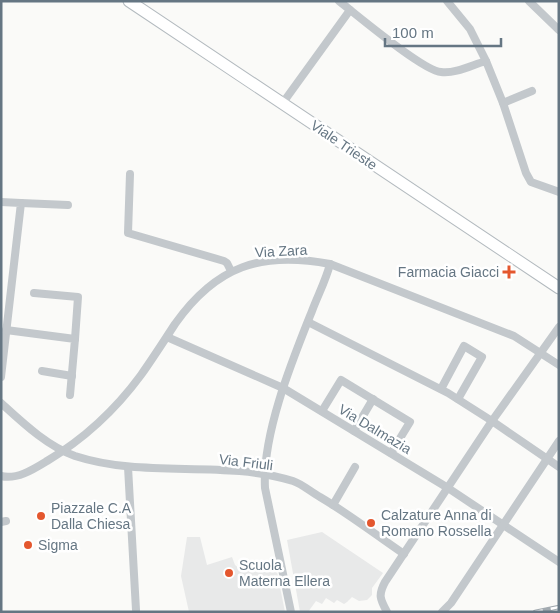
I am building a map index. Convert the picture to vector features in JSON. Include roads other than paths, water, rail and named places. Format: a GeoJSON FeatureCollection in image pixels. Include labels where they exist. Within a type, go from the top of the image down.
{"type":"FeatureCollection","features":[{"type":"Feature","properties":{"kind":"main road","name":"Viale Trieste"},"geometry":{"type":"LineString","coordinates":[[129,1],[559,288]]}},
{"type":"Feature","properties":{"kind":"street"},"geometry":{"type":"LineString","coordinates":[[339,1],[417,61],[438,72],[449,72],[486,61]]}},
{"type":"Feature","properties":{"kind":"street"},"geometry":{"type":"LineString","coordinates":[[447,1],[470,29],[486,61],[504,103],[526,173],[531,182],[559,192]]}},
{"type":"Feature","properties":{"kind":"street"},"geometry":{"type":"LineString","coordinates":[[529,1],[559,30]]}},
{"type":"Feature","properties":{"kind":"street"},"geometry":{"type":"LineString","coordinates":[[282,104],[350,10]]}},
{"type":"Feature","properties":{"kind":"street"},"geometry":{"type":"LineString","coordinates":[[504,103],[532,91]]}},
{"type":"Feature","properties":{"kind":"street"},"geometry":{"type":"LineString","coordinates":[[130,174],[128,234],[224,262],[231,271]]}},
{"type":"Feature","properties":{"kind":"street"},"geometry":{"type":"LineString","coordinates":[[1,202],[68,205]]}},
{"type":"Feature","properties":{"kind":"street"},"geometry":{"type":"LineString","coordinates":[[1,377],[6,330],[5,310],[21,203]]}},
{"type":"Feature","properties":{"kind":"street","name":"Via Zara"},"geometry":{"type":"LineString","coordinates":[[3,477],[30,471],[64,451],[124,397],[175,324],[200,294],[231,271],[258,263],[285,260],[330,264],[514,336],[559,364]]}},
{"type":"Feature","properties":{"kind":"street"},"geometry":{"type":"LineString","coordinates":[[291,612],[264,488],[264,474],[272,427],[284,388],[330,264]]}},
{"type":"Feature","properties":{"kind":"street"},"geometry":{"type":"LineString","coordinates":[[34,293],[78,297],[70,395]]}},
{"type":"Feature","properties":{"kind":"street"},"geometry":{"type":"LineString","coordinates":[[308,322],[441,389],[559,467]]}},
{"type":"Feature","properties":{"kind":"street"},"geometry":{"type":"LineString","coordinates":[[387,612],[382,602],[380,591],[492,421],[559,327]]}},
{"type":"Feature","properties":{"kind":"street"},"geometry":{"type":"LineString","coordinates":[[6,330],[75,339]]}},
{"type":"Feature","properties":{"kind":"street","name":"Via Dalmazia"},"geometry":{"type":"LineString","coordinates":[[167,338],[284,388],[448,488],[559,562]]}},
{"type":"Feature","properties":{"kind":"street"},"geometry":{"type":"LineString","coordinates":[[441,389],[464,346],[482,357],[458,399]]}},
{"type":"Feature","properties":{"kind":"street"},"geometry":{"type":"LineString","coordinates":[[42,371],[72,376]]}},
{"type":"Feature","properties":{"kind":"street"},"geometry":{"type":"LineString","coordinates":[[322,411],[341,380],[410,422],[391,453]]}},
{"type":"Feature","properties":{"kind":"street"},"geometry":{"type":"LineString","coordinates":[[354,431],[373,400]]}},
{"type":"Feature","properties":{"kind":"street","name":"Via Friuli"},"geometry":{"type":"LineString","coordinates":[[1,403],[41,436],[75,456],[128,467],[222,470],[264,474],[295,482],[332,504],[404,554]]}},
{"type":"Feature","properties":{"kind":"street"},"geometry":{"type":"LineString","coordinates":[[442,612],[452,603],[559,441]]}},
{"type":"Feature","properties":{"kind":"street"},"geometry":{"type":"LineString","coordinates":[[128,467],[136,610]]}},
{"type":"Feature","properties":{"kind":"street"},"geometry":{"type":"LineString","coordinates":[[332,504],[355,467]]}},
{"type":"Feature","properties":{"kind":"railway"},"geometry":{"type":"LineString","coordinates":[[535,612],[559,607]]}},
{"type":"Feature","properties":{"kind":"place","name":"Farmacia Giacci"},"geometry":{"type":"Point","coordinates":[509,272]}},
{"type":"Feature","properties":{"kind":"place","name":"Piazzale C.A Dalla Chiesa"},"geometry":{"type":"Point","coordinates":[41,516]}},
{"type":"Feature","properties":{"kind":"place","name":"Calzature Anna di Romano Rossella"},"geometry":{"type":"Point","coordinates":[371,523]}},
{"type":"Feature","properties":{"kind":"place","name":"Sigma"},"geometry":{"type":"Point","coordinates":[28,545]}},
{"type":"Feature","properties":{"kind":"place","name":"Scuola Materna Ellera"},"geometry":{"type":"Point","coordinates":[229,573]}}]}
